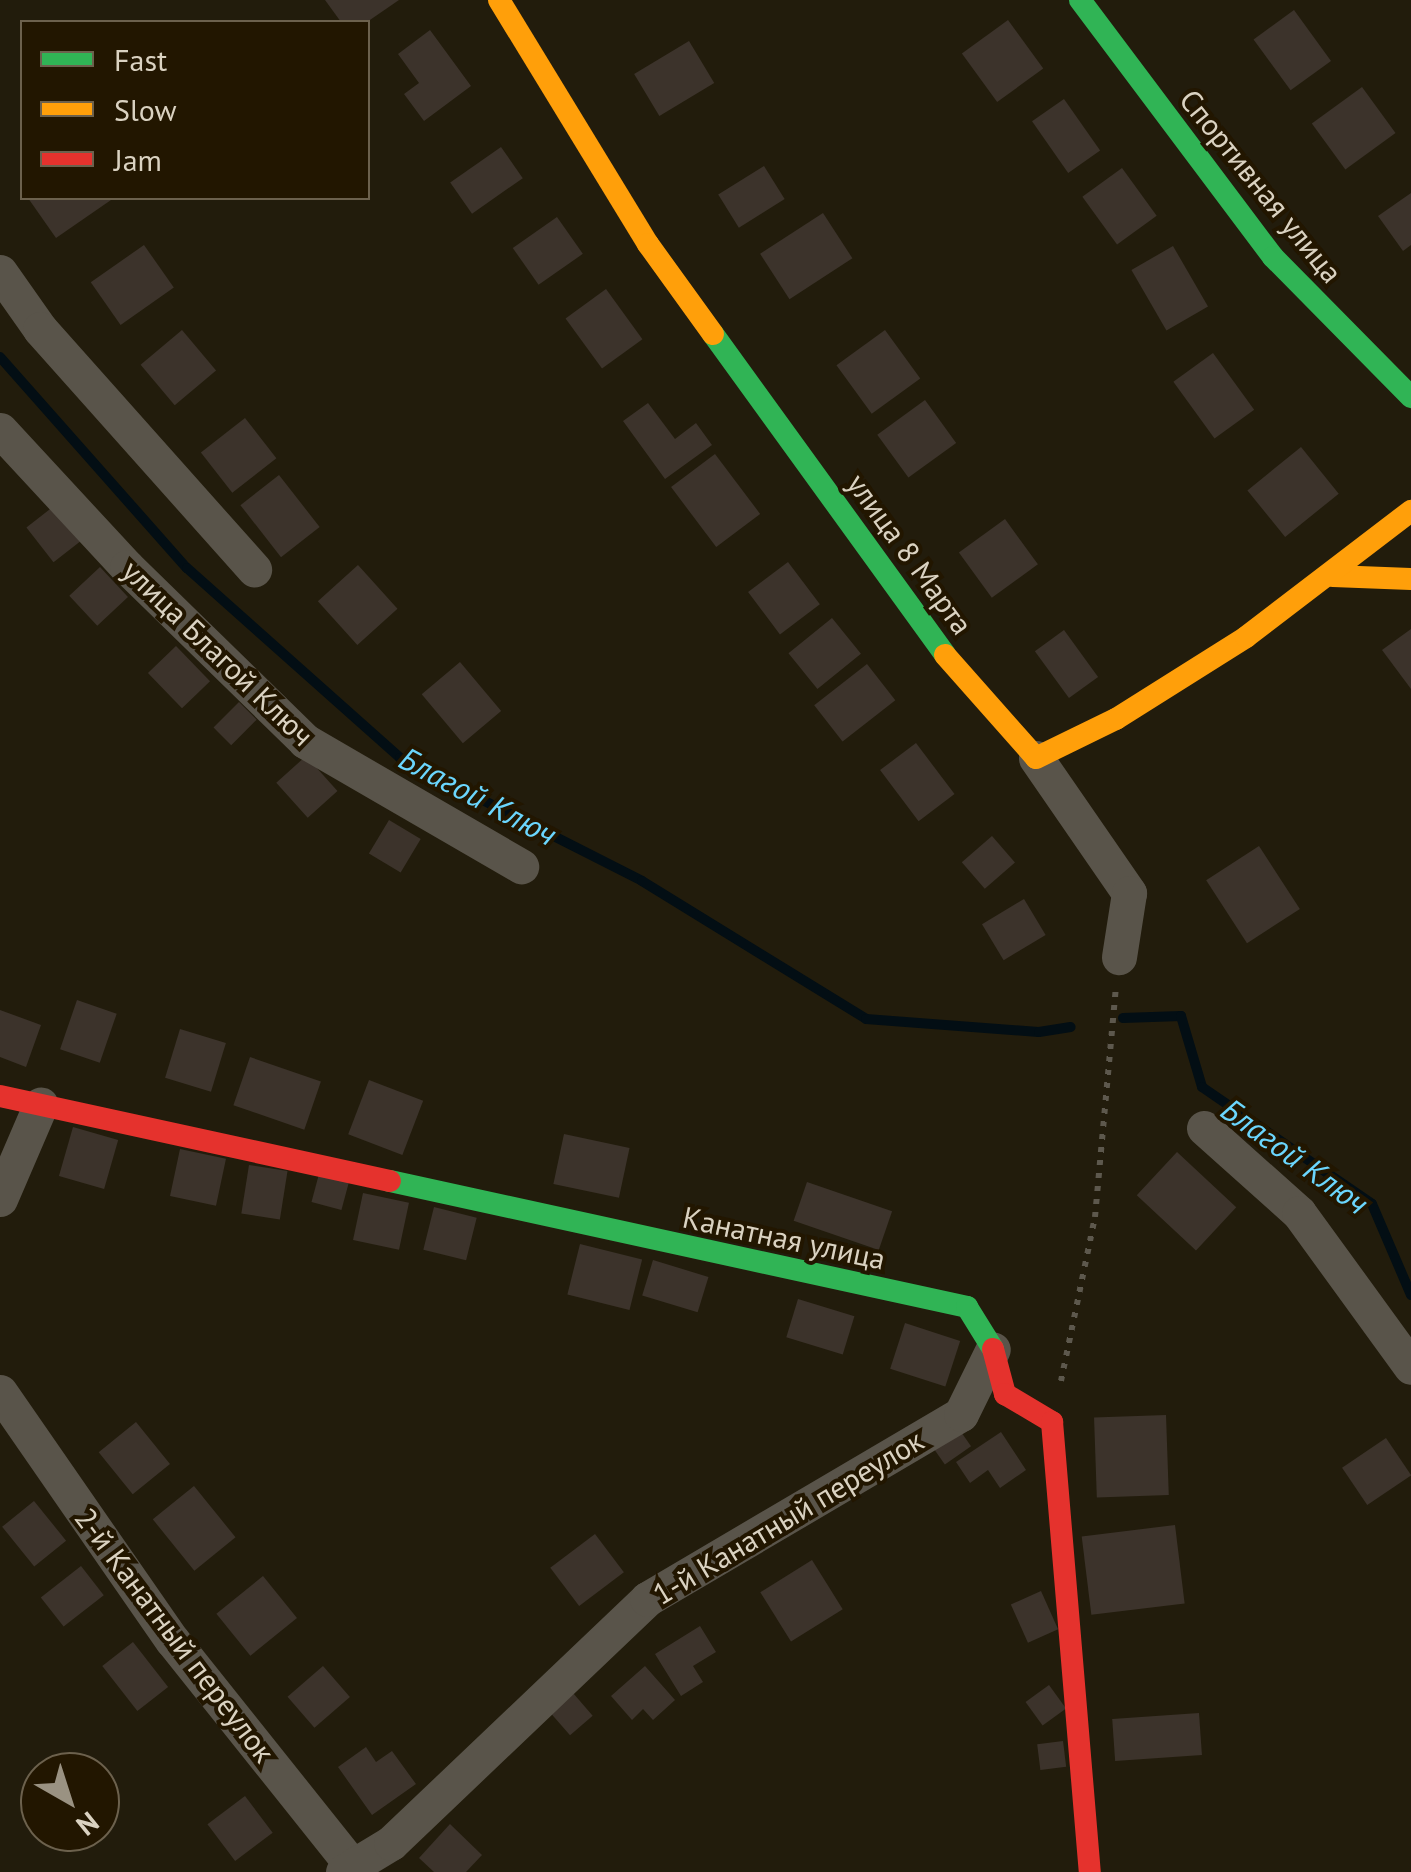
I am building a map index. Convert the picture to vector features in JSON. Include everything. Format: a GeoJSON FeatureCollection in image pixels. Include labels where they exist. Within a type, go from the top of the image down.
{"type":"FeatureCollection","features":[{"type":"Feature","properties":{"kind":"street","name":"улица 8 Марта"},"geometry":{"type":"LineString","coordinates":[[498,0],[648,244],[961,676],[1036,758]]}},
{"type":"Feature","properties":{"kind":"street","name":"Спортивная улица"},"geometry":{"type":"LineString","coordinates":[[1080,0],[1273,256],[1411,397]]}},
{"type":"Feature","properties":{"kind":"street"},"geometry":{"type":"LineString","coordinates":[[0,272],[65,359],[254,569]]}},
{"type":"Feature","properties":{"kind":"street","name":"улица Благой Ключ"},"geometry":{"type":"LineString","coordinates":[[0,430],[126,567],[305,742],[521,866]]}},
{"type":"Feature","properties":{"kind":"street"},"geometry":{"type":"LineString","coordinates":[[1119,957],[1130,893],[1036,758],[1116,719],[1333,576],[1411,510]]}},
{"type":"Feature","properties":{"kind":"street"},"geometry":{"type":"LineString","coordinates":[[1333,576],[1411,579]]}},
{"type":"Feature","properties":{"kind":"street","name":"Канатная улица"},"geometry":{"type":"LineString","coordinates":[[0,1096],[967,1308],[993,1349],[1005,1394],[1052,1422]]}},
{"type":"Feature","properties":{"kind":"street"},"geometry":{"type":"LineString","coordinates":[[0,1199],[41,1104]]}},
{"type":"Feature","properties":{"kind":"street"},"geometry":{"type":"LineString","coordinates":[[1204,1128],[1299,1213],[1411,1367]]}},
{"type":"Feature","properties":{"kind":"street","name":"1-й Канатный переулок"},"geometry":{"type":"LineString","coordinates":[[351,1870],[391,1843],[647,1599],[961,1414],[993,1349]]}},
{"type":"Feature","properties":{"kind":"street","name":"2-й Канатный переулок"},"geometry":{"type":"LineString","coordinates":[[0,1392],[172,1640],[351,1870]]}},
{"type":"Feature","properties":{"kind":"street"},"geometry":{"type":"LineString","coordinates":[[1052,1422],[1090,1872]]}},
{"type":"Feature","properties":{"kind":"path"},"geometry":{"type":"LineString","coordinates":[[1052,1422],[1095,1216],[1119,957]]}},
{"type":"Feature","properties":{"kind":"building"},"geometry":{"type":"Polygon","coordinates":[[[325,0],[399,0],[370,20],[340,20],[325,0]]]}},
{"type":"Feature","properties":{"kind":"building"},"geometry":{"type":"Polygon","coordinates":[[[1294,10],[1331,61],[1291,90],[1254,39],[1294,10]]]}},
{"type":"Feature","properties":{"kind":"building"},"geometry":{"type":"Polygon","coordinates":[[[1008,20],[1043,69],[997,102],[962,54],[1008,20]]]}},
{"type":"Feature","properties":{"kind":"building"},"geometry":{"type":"Polygon","coordinates":[[[430,30],[471,86],[424,121],[404,94],[419,83],[398,54],[430,30]]]}},
{"type":"Feature","properties":{"kind":"building"},"geometry":{"type":"Polygon","coordinates":[[[689,41],[714,83],[659,116],[634,74],[689,41]]]}},
{"type":"Feature","properties":{"kind":"building"},"geometry":{"type":"Polygon","coordinates":[[[1362,87],[1396,133],[1345,170],[1312,123],[1362,87]]]}},
{"type":"Feature","properties":{"kind":"building"},"geometry":{"type":"Polygon","coordinates":[[[1064,99],[1100,151],[1068,173],[1032,121],[1064,99]]]}},
{"type":"Feature","properties":{"kind":"building"},"geometry":{"type":"Polygon","coordinates":[[[501,147],[523,178],[472,214],[450,183],[501,147]]]}},
{"type":"Feature","properties":{"kind":"building"},"geometry":{"type":"Polygon","coordinates":[[[764,166],[785,199],[739,228],[718,195],[764,166]]]}},
{"type":"Feature","properties":{"kind":"building"},"geometry":{"type":"Polygon","coordinates":[[[1122,168],[1157,216],[1117,245],[1082,197],[1122,168]]]}},
{"type":"Feature","properties":{"kind":"building"},"geometry":{"type":"Polygon","coordinates":[[[1411,193],[1411,245],[1403,251],[1378,216],[1411,193]]]}},
{"type":"Feature","properties":{"kind":"building"},"geometry":{"type":"Polygon","coordinates":[[[29,200],[111,200],[56,238],[29,200]]]}},
{"type":"Feature","properties":{"kind":"building"},"geometry":{"type":"Polygon","coordinates":[[[823,213],[852,258],[790,299],[760,254],[823,213]]]}},
{"type":"Feature","properties":{"kind":"building"},"geometry":{"type":"Polygon","coordinates":[[[557,217],[583,254],[539,285],[513,248],[557,217]]]}},
{"type":"Feature","properties":{"kind":"building"},"geometry":{"type":"Polygon","coordinates":[[[144,245],[174,288],[121,325],[91,282],[144,245]]]}},
{"type":"Feature","properties":{"kind":"building"},"geometry":{"type":"Polygon","coordinates":[[[1173,246],[1208,307],[1166,331],[1131,270],[1173,246]]]}},
{"type":"Feature","properties":{"kind":"building"},"geometry":{"type":"Polygon","coordinates":[[[606,289],[642,339],[602,369],[566,318],[606,289]]]}},
{"type":"Feature","properties":{"kind":"building"},"geometry":{"type":"Polygon","coordinates":[[[182,330],[216,371],[175,405],[141,365],[182,330]]]}},
{"type":"Feature","properties":{"kind":"building"},"geometry":{"type":"Polygon","coordinates":[[[885,330],[920,379],[872,414],[836,365],[885,330]]]}},
{"type":"Feature","properties":{"kind":"building"},"geometry":{"type":"Polygon","coordinates":[[[1213,353],[1254,410],[1215,438],[1173,382],[1213,353]]]}},
{"type":"Feature","properties":{"kind":"building"},"geometry":{"type":"Polygon","coordinates":[[[925,400],[956,443],[908,478],[877,435],[925,400]]]}},
{"type":"Feature","properties":{"kind":"building"},"geometry":{"type":"Polygon","coordinates":[[[648,403],[675,439],[696,423],[712,445],[665,479],[623,421],[648,403]]]}},
{"type":"Feature","properties":{"kind":"building"},"geometry":{"type":"Polygon","coordinates":[[[245,418],[276,458],[232,493],[201,452],[245,418]]]}},
{"type":"Feature","properties":{"kind":"building"},"geometry":{"type":"Polygon","coordinates":[[[1301,447],[1339,494],[1285,537],[1247,490],[1301,447]]]}},
{"type":"Feature","properties":{"kind":"building"},"geometry":{"type":"Polygon","coordinates":[[[715,454],[760,514],[716,547],[671,487],[715,454]]]}},
{"type":"Feature","properties":{"kind":"building"},"geometry":{"type":"Polygon","coordinates":[[[279,475],[320,527],[281,557],[240,505],[279,475]]]}},
{"type":"Feature","properties":{"kind":"building"},"geometry":{"type":"Polygon","coordinates":[[[54,506],[81,541],[54,562],[26,528],[54,506]]]}},
{"type":"Feature","properties":{"kind":"building"},"geometry":{"type":"Polygon","coordinates":[[[1005,519],[1038,564],[992,598],[959,553],[1005,519]]]}},
{"type":"Feature","properties":{"kind":"building"},"geometry":{"type":"Polygon","coordinates":[[[788,562],[820,604],[780,634],[748,592],[788,562]]]}},
{"type":"Feature","properties":{"kind":"building"},"geometry":{"type":"Polygon","coordinates":[[[358,565],[397,609],[357,645],[318,601],[358,565]]]}},
{"type":"Feature","properties":{"kind":"building"},"geometry":{"type":"Polygon","coordinates":[[[100,567],[128,597],[97,626],[69,596],[100,567]]]}},
{"type":"Feature","properties":{"kind":"building"},"geometry":{"type":"Polygon","coordinates":[[[832,618],[861,654],[817,689],[788,653],[832,618]]]}},
{"type":"Feature","properties":{"kind":"building"},"geometry":{"type":"Polygon","coordinates":[[[1411,629],[1411,689],[1382,650],[1411,629]]]}},
{"type":"Feature","properties":{"kind":"building"},"geometry":{"type":"Polygon","coordinates":[[[1064,630],[1098,677],[1069,698],[1035,651],[1064,630]]]}},
{"type":"Feature","properties":{"kind":"building"},"geometry":{"type":"Polygon","coordinates":[[[176,646],[210,681],[182,708],[148,673],[176,646]]]}},
{"type":"Feature","properties":{"kind":"building"},"geometry":{"type":"Polygon","coordinates":[[[460,662],[501,711],[463,743],[422,694],[460,662]]]}},
{"type":"Feature","properties":{"kind":"building"},"geometry":{"type":"Polygon","coordinates":[[[867,664],[895,700],[843,741],[814,705],[867,664]]]}},
{"type":"Feature","properties":{"kind":"building"},"geometry":{"type":"Polygon","coordinates":[[[239,702],[257,720],[231,745],[214,727],[239,702]]]}},
{"type":"Feature","properties":{"kind":"building"},"geometry":{"type":"Polygon","coordinates":[[[916,743],[955,794],[919,821],[880,770],[916,743]]]}},
{"type":"Feature","properties":{"kind":"building"},"geometry":{"type":"Polygon","coordinates":[[[306,756],[337,791],[308,818],[276,783],[306,756]]]}},
{"type":"Feature","properties":{"kind":"building"},"geometry":{"type":"Polygon","coordinates":[[[389,820],[421,839],[401,872],[369,853],[389,820]]]}},
{"type":"Feature","properties":{"kind":"building"},"geometry":{"type":"Polygon","coordinates":[[[992,836],[1015,862],[985,889],[962,862],[992,836]]]}},
{"type":"Feature","properties":{"kind":"building"},"geometry":{"type":"Polygon","coordinates":[[[1259,846],[1300,909],[1247,943],[1206,880],[1259,846]]]}},
{"type":"Feature","properties":{"kind":"building"},"geometry":{"type":"Polygon","coordinates":[[[1024,899],[1046,935],[1004,960],[982,924],[1024,899]]]}},
{"type":"Feature","properties":{"kind":"building"},"geometry":{"type":"Polygon","coordinates":[[[77,1000],[117,1014],[100,1063],[60,1049],[77,1000]]]}},
{"type":"Feature","properties":{"kind":"building"},"geometry":{"type":"Polygon","coordinates":[[[0,1010],[41,1025],[26,1067],[0,1057],[0,1010]]]}},
{"type":"Feature","properties":{"kind":"building"},"geometry":{"type":"Polygon","coordinates":[[[180,1029],[226,1043],[211,1092],[165,1078],[180,1029]]]}},
{"type":"Feature","properties":{"kind":"building"},"geometry":{"type":"Polygon","coordinates":[[[250,1057],[321,1081],[304,1130],[233,1105],[250,1057]]]}},
{"type":"Feature","properties":{"kind":"building"},"geometry":{"type":"Polygon","coordinates":[[[369,1080],[423,1101],[402,1155],[348,1134],[369,1080]]]}},
{"type":"Feature","properties":{"kind":"building"},"geometry":{"type":"Polygon","coordinates":[[[73,1127],[118,1140],[104,1189],[59,1176],[73,1127]]]}},
{"type":"Feature","properties":{"kind":"building"},"geometry":{"type":"Polygon","coordinates":[[[564,1134],[630,1148],[619,1198],[553,1184],[564,1134]]]}},
{"type":"Feature","properties":{"kind":"building"},"geometry":{"type":"Polygon","coordinates":[[[180,1149],[226,1159],[216,1206],[170,1196],[180,1149]]]}},
{"type":"Feature","properties":{"kind":"building"},"geometry":{"type":"Polygon","coordinates":[[[1177,1152],[1236,1207],[1196,1250],[1137,1195],[1177,1152]]]}},
{"type":"Feature","properties":{"kind":"building"},"geometry":{"type":"Polygon","coordinates":[[[249,1165],[288,1171],[280,1219],[241,1213],[249,1165]]]}},
{"type":"Feature","properties":{"kind":"building"},"geometry":{"type":"Polygon","coordinates":[[[319,1174],[349,1182],[341,1210],[311,1202],[319,1174]]]}},
{"type":"Feature","properties":{"kind":"building"},"geometry":{"type":"Polygon","coordinates":[[[807,1182],[892,1211],[879,1250],[794,1221],[807,1182]]]}},
{"type":"Feature","properties":{"kind":"building"},"geometry":{"type":"Polygon","coordinates":[[[363,1193],[409,1203],[399,1250],[353,1240],[363,1193]]]}},
{"type":"Feature","properties":{"kind":"building"},"geometry":{"type":"Polygon","coordinates":[[[434,1207],[477,1218],[466,1260],[423,1250],[434,1207]]]}},
{"type":"Feature","properties":{"kind":"building"},"geometry":{"type":"Polygon","coordinates":[[[580,1244],[642,1259],[630,1310],[567,1294],[580,1244]]]}},
{"type":"Feature","properties":{"kind":"building"},"geometry":{"type":"Polygon","coordinates":[[[653,1260],[708,1277],[698,1312],[642,1295],[653,1260]]]}},
{"type":"Feature","properties":{"kind":"building"},"geometry":{"type":"Polygon","coordinates":[[[798,1299],[854,1316],[843,1355],[786,1337],[798,1299]]]}},
{"type":"Feature","properties":{"kind":"building"},"geometry":{"type":"Polygon","coordinates":[[[905,1323],[960,1341],[945,1387],[890,1369],[905,1323]]]}},
{"type":"Feature","properties":{"kind":"building"},"geometry":{"type":"Polygon","coordinates":[[[1166,1415],[1169,1495],[1097,1497],[1094,1418],[1166,1415]]]}},
{"type":"Feature","properties":{"kind":"building"},"geometry":{"type":"Polygon","coordinates":[[[136,1422],[170,1464],[133,1494],[99,1452],[136,1422]]]}},
{"type":"Feature","properties":{"kind":"building"},"geometry":{"type":"Polygon","coordinates":[[[959,1429],[971,1446],[945,1465],[933,1447],[959,1429]]]}},
{"type":"Feature","properties":{"kind":"building"},"geometry":{"type":"Polygon","coordinates":[[[1001,1432],[1026,1470],[1000,1488],[988,1470],[970,1483],[956,1462],[1001,1432]]]}},
{"type":"Feature","properties":{"kind":"building"},"geometry":{"type":"Polygon","coordinates":[[[1386,1438],[1411,1475],[1367,1505],[1342,1468],[1386,1438]]]}},
{"type":"Feature","properties":{"kind":"building"},"geometry":{"type":"Polygon","coordinates":[[[194,1486],[236,1537],[194,1571],[153,1519],[194,1486]]]}},
{"type":"Feature","properties":{"kind":"building"},"geometry":{"type":"Polygon","coordinates":[[[34,1501],[66,1541],[34,1566],[2,1527],[34,1501]]]}},
{"type":"Feature","properties":{"kind":"building"},"geometry":{"type":"Polygon","coordinates":[[[1175,1525],[1185,1603],[1091,1615],[1082,1536],[1175,1525]]]}},
{"type":"Feature","properties":{"kind":"building"},"geometry":{"type":"Polygon","coordinates":[[[595,1534],[624,1572],[579,1606],[550,1568],[595,1534]]]}},
{"type":"Feature","properties":{"kind":"building"},"geometry":{"type":"Polygon","coordinates":[[[812,1560],[843,1609],[791,1642],[760,1592],[812,1560]]]}},
{"type":"Feature","properties":{"kind":"building"},"geometry":{"type":"Polygon","coordinates":[[[81,1566],[104,1595],[64,1627],[41,1597],[81,1566]]]}},
{"type":"Feature","properties":{"kind":"building"},"geometry":{"type":"Polygon","coordinates":[[[263,1576],[297,1618],[250,1656],[216,1614],[263,1576]]]}},
{"type":"Feature","properties":{"kind":"building"},"geometry":{"type":"Polygon","coordinates":[[[1041,1591],[1058,1629],[1028,1643],[1011,1604],[1041,1591]]]}},
{"type":"Feature","properties":{"kind":"building"},"geometry":{"type":"Polygon","coordinates":[[[700,1626],[716,1652],[693,1666],[703,1682],[681,1696],[655,1654],[700,1626]]]}},
{"type":"Feature","properties":{"kind":"building"},"geometry":{"type":"Polygon","coordinates":[[[133,1642],[168,1687],[137,1711],[102,1666],[133,1642]]]}},
{"type":"Feature","properties":{"kind":"building"},"geometry":{"type":"Polygon","coordinates":[[[323,1666],[350,1697],[314,1728],[288,1697],[323,1666]]]}},
{"type":"Feature","properties":{"kind":"building"},"geometry":{"type":"Polygon","coordinates":[[[645,1666],[675,1700],[653,1720],[643,1709],[632,1720],[611,1696],[645,1666]]]}},
{"type":"Feature","properties":{"kind":"building"},"geometry":{"type":"Polygon","coordinates":[[[1049,1685],[1066,1708],[1043,1726],[1026,1702],[1049,1685]]]}},
{"type":"Feature","properties":{"kind":"building"},"geometry":{"type":"Polygon","coordinates":[[[573,1693],[593,1716],[570,1735],[550,1713],[573,1693]]]}},
{"type":"Feature","properties":{"kind":"building"},"geometry":{"type":"Polygon","coordinates":[[[1199,1713],[1202,1755],[1115,1761],[1112,1719],[1199,1713]]]}},
{"type":"Feature","properties":{"kind":"building"},"geometry":{"type":"Polygon","coordinates":[[[1063,1741],[1066,1767],[1040,1770],[1037,1744],[1063,1741]]]}},
{"type":"Feature","properties":{"kind":"building"},"geometry":{"type":"Polygon","coordinates":[[[366,1747],[376,1762],[392,1751],[416,1784],[372,1815],[338,1767],[366,1747]]]}},
{"type":"Feature","properties":{"kind":"building"},"geometry":{"type":"Polygon","coordinates":[[[245,1796],[273,1833],[235,1861],[207,1824],[245,1796]]]}},
{"type":"Feature","properties":{"kind":"building"},"geometry":{"type":"Polygon","coordinates":[[[450,1824],[482,1855],[466,1872],[434,1872],[419,1858],[450,1824]]]}},
{"type":"Feature","properties":{"kind":"waterway","name":"Благой Ключ"},"geometry":{"type":"LineString","coordinates":[[0,357],[187,568],[400,758],[642,881],[866,1019],[1039,1032],[1071,1027]]}},
{"type":"Feature","properties":{"kind":"waterway","name":"Благой Ключ"},"geometry":{"type":"LineString","coordinates":[[1123,1018],[1181,1016],[1202,1087],[1372,1204],[1411,1295]]}},
{"type":"Feature","properties":{"kind":"traffic: fast"},"geometry":{"type":"LineString","coordinates":[[1080,0],[1273,257],[1411,397]]}},
{"type":"Feature","properties":{"kind":"traffic: fast"},"geometry":{"type":"LineString","coordinates":[[713,334],[945,655]]}},
{"type":"Feature","properties":{"kind":"traffic: fast"},"geometry":{"type":"LineString","coordinates":[[390,1181],[967,1307],[993,1349]]}},
{"type":"Feature","properties":{"kind":"traffic: slow"},"geometry":{"type":"LineString","coordinates":[[499,0],[648,244],[713,334]]}},
{"type":"Feature","properties":{"kind":"traffic: slow"},"geometry":{"type":"LineString","coordinates":[[945,655],[1036,758],[1116,719],[1246,637],[1411,511]]}},
{"type":"Feature","properties":{"kind":"traffic: slow"},"geometry":{"type":"LineString","coordinates":[[1333,576],[1411,579]]}},
{"type":"Feature","properties":{"kind":"traffic: jam"},"geometry":{"type":"LineString","coordinates":[[0,1096],[390,1181]]}},
{"type":"Feature","properties":{"kind":"traffic: jam"},"geometry":{"type":"LineString","coordinates":[[993,1349],[1005,1394],[1052,1422],[1090,1872]]}}]}
